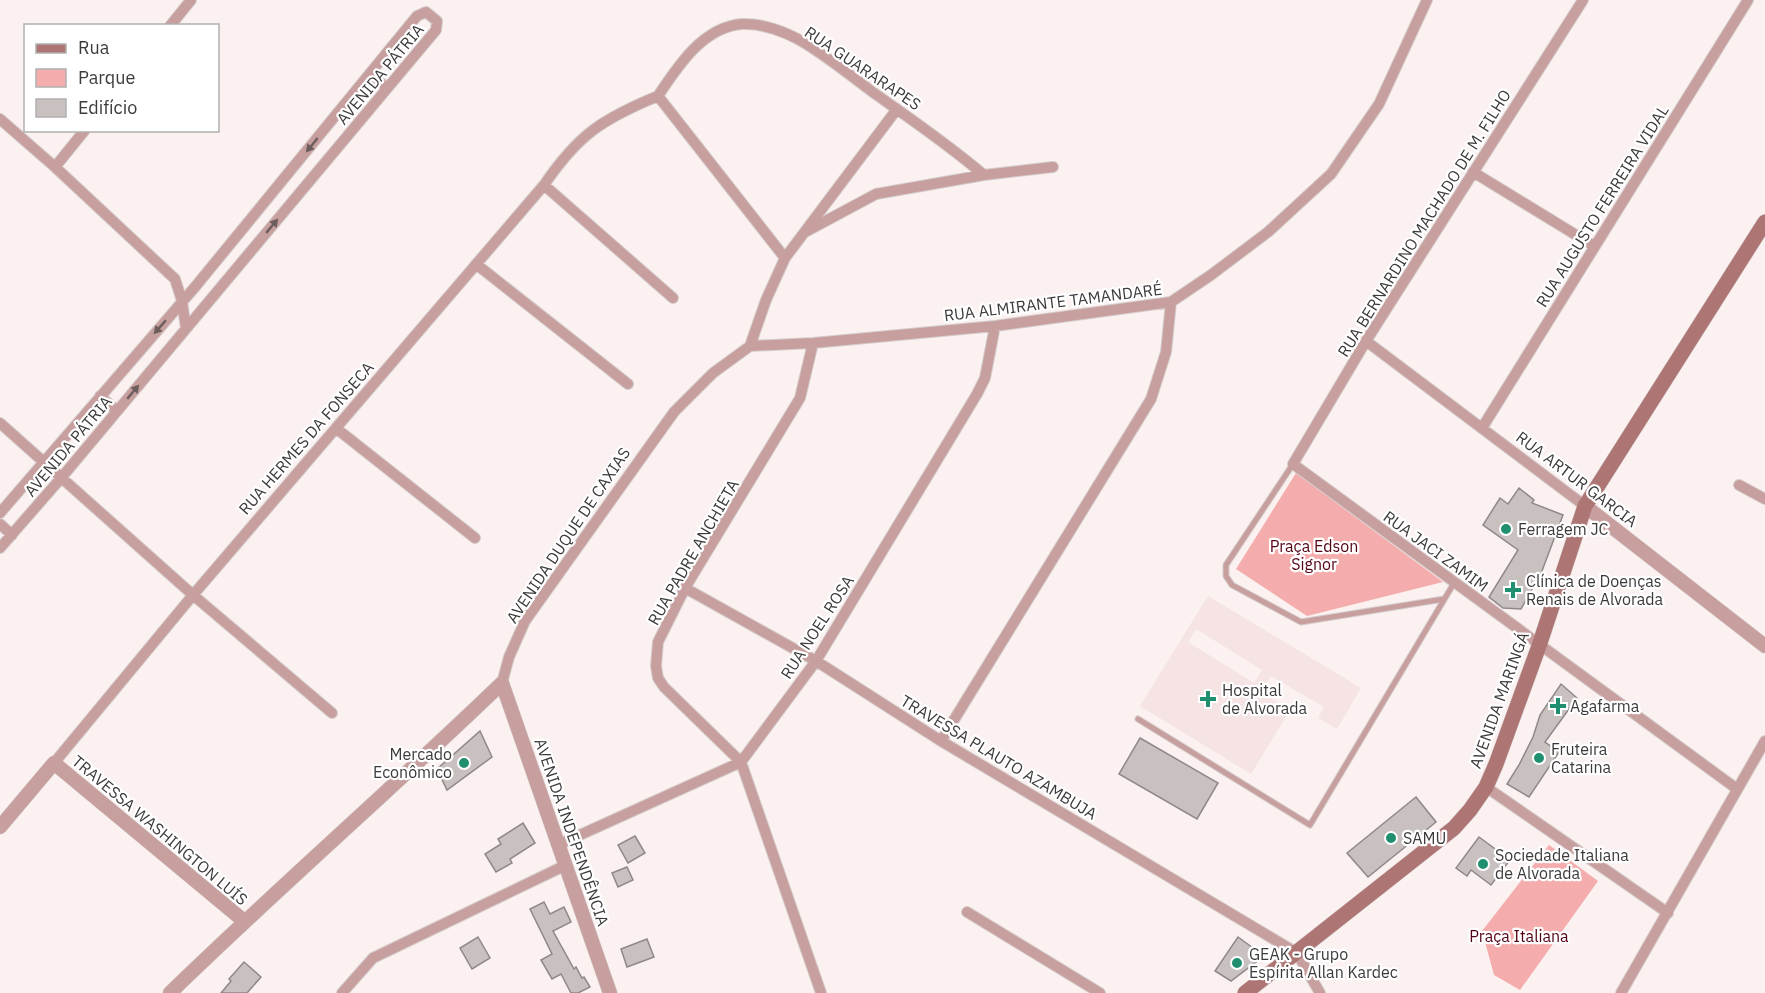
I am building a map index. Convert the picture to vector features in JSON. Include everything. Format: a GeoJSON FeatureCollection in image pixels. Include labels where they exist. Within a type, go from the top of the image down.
{"type":"FeatureCollection","features":[{"type":"Feature","properties":{"kind":"main road","name":"AVENIDA MARINGÁ"},"geometry":{"type":"LineString","coordinates":[[1245,993],[1454,828],[1470,810],[1486,786],[1539,646],[1585,506],[1765,222]]}},
{"type":"Feature","properties":{"kind":"street"},"geometry":{"type":"LineString","coordinates":[[172,24],[191,0]]}},
{"type":"Feature","properties":{"kind":"street","name":"RUA ALMIRANTE TAMANDARÉ"},"geometry":{"type":"LineString","coordinates":[[750,346],[813,343],[995,326],[1171,302],[1268,232],[1331,174],[1379,104],[1427,0]]}},
{"type":"Feature","properties":{"kind":"street","name":"RUA BERNARDINO MACHADO DE M. FILHO"},"geometry":{"type":"LineString","coordinates":[[1293,464],[1366,341],[1583,0]]}},
{"type":"Feature","properties":{"kind":"street","name":"RUA AUGUSTO FERREIRA VIDAL"},"geometry":{"type":"LineString","coordinates":[[1482,428],[1748,0]]}},
{"type":"Feature","properties":{"kind":"street","name":"AVENIDA PÁTRIA"},"geometry":{"type":"LineString","coordinates":[[0,513],[234,240],[417,16],[426,12],[433,16],[437,21],[436,30],[0,548]]}},
{"type":"Feature","properties":{"kind":"street","name":"RUA GUARARAPES"},"geometry":{"type":"LineString","coordinates":[[658,96],[678,67],[698,45],[717,31],[741,24],[764,25],[802,41],[952,147],[984,175]]}},
{"type":"Feature","properties":{"kind":"street"},"geometry":{"type":"LineString","coordinates":[[370,74],[387,88]]}},
{"type":"Feature","properties":{"kind":"street"},"geometry":{"type":"LineString","coordinates":[[658,96],[786,258]]}},
{"type":"Feature","properties":{"kind":"street","name":"RUA HERMES DA FONSECA"},"geometry":{"type":"LineString","coordinates":[[0,827],[193,595],[544,185],[564,156],[599,124],[626,109],[658,96]]}},
{"type":"Feature","properties":{"kind":"street"},"geometry":{"type":"LineString","coordinates":[[750,346],[766,300],[786,258],[897,109]]}},
{"type":"Feature","properties":{"kind":"street"},"geometry":{"type":"LineString","coordinates":[[0,119],[175,279],[182,301],[186,329]]}},
{"type":"Feature","properties":{"kind":"street"},"geometry":{"type":"LineString","coordinates":[[55,167],[83,132]]}},
{"type":"Feature","properties":{"kind":"street"},"geometry":{"type":"LineString","coordinates":[[804,233],[876,194],[984,175],[1053,167]]}},
{"type":"Feature","properties":{"kind":"street"},"geometry":{"type":"LineString","coordinates":[[1473,172],[1594,246]]}},
{"type":"Feature","properties":{"kind":"street"},"geometry":{"type":"LineString","coordinates":[[544,185],[673,298]]}},
{"type":"Feature","properties":{"kind":"street"},"geometry":{"type":"LineString","coordinates":[[234,240],[249,254]]}},
{"type":"Feature","properties":{"kind":"street"},"geometry":{"type":"LineString","coordinates":[[476,264],[628,384]]}},
{"type":"Feature","properties":{"kind":"street"},"geometry":{"type":"LineString","coordinates":[[941,741],[1151,399],[1166,351],[1171,302]]}},
{"type":"Feature","properties":{"kind":"street","name":"RUA NOEL ROSA"},"geometry":{"type":"LineString","coordinates":[[560,844],[741,762],[816,661],[977,394],[985,378],[995,326]]}},
{"type":"Feature","properties":{"kind":"street","name":"RUA ARTUR GARCIA"},"geometry":{"type":"LineString","coordinates":[[1366,341],[1585,506],[1765,646]]}},
{"type":"Feature","properties":{"kind":"street","name":"RUA PADRE ANCHIETA"},"geometry":{"type":"LineString","coordinates":[[813,343],[800,398],[685,588],[658,642],[656,666],[658,678],[664,687],[741,762],[821,993]]}},
{"type":"Feature","properties":{"kind":"street","name":"AVENIDA DUQUE DE CAXIAS"},"geometry":{"type":"LineString","coordinates":[[502,683],[509,657],[525,621],[674,412],[713,373],[750,346]]}},
{"type":"Feature","properties":{"kind":"street"},"geometry":{"type":"LineString","coordinates":[[100,396],[117,411]]}},
{"type":"Feature","properties":{"kind":"street"},"geometry":{"type":"LineString","coordinates":[[0,423],[193,595],[332,713]]}},
{"type":"Feature","properties":{"kind":"street"},"geometry":{"type":"LineString","coordinates":[[337,429],[475,538]]}},
{"type":"Feature","properties":{"kind":"street","name":"RUA JACI ZAMIM"},"geometry":{"type":"LineString","coordinates":[[1293,464],[1737,789]]}},
{"type":"Feature","properties":{"kind":"street"},"geometry":{"type":"LineString","coordinates":[[1739,485],[1765,499]]}},
{"type":"Feature","properties":{"kind":"street"},"geometry":{"type":"LineString","coordinates":[[0,524],[12,535]]}},
{"type":"Feature","properties":{"kind":"street","name":"TRAVESSA PLAUTO AZAMBUJA"},"geometry":{"type":"LineString","coordinates":[[685,588],[816,661],[941,741],[1297,953]]}},
{"type":"Feature","properties":{"kind":"street"},"geometry":{"type":"LineString","coordinates":[[170,993],[243,921],[415,767],[502,683]]}},
{"type":"Feature","properties":{"kind":"street","name":"AVENIDA INDEPENDÊNCIA"},"geometry":{"type":"LineString","coordinates":[[502,683],[560,844],[610,993]]}},
{"type":"Feature","properties":{"kind":"street"},"geometry":{"type":"LineString","coordinates":[[1621,993],[1765,741]]}},
{"type":"Feature","properties":{"kind":"street","name":"TRAVESSA WASHINGTON LUÍS"},"geometry":{"type":"LineString","coordinates":[[54,763],[243,921]]}},
{"type":"Feature","properties":{"kind":"street"},"geometry":{"type":"LineString","coordinates":[[1486,786],[1668,914]]}},
{"type":"Feature","properties":{"kind":"street"},"geometry":{"type":"LineString","coordinates":[[342,993],[373,958],[566,865]]}},
{"type":"Feature","properties":{"kind":"street"},"geometry":{"type":"LineString","coordinates":[[967,912],[1100,993]]}},
{"type":"Feature","properties":{"kind":"street"},"geometry":{"type":"LineString","coordinates":[[1297,953],[1320,993]]}},
{"type":"Feature","properties":{"kind":"lane"},"geometry":{"type":"LineString","coordinates":[[1293,464],[1226,565],[1226,576],[1232,585],[1301,622],[1444,599]]}},
{"type":"Feature","properties":{"kind":"lane"},"geometry":{"type":"LineString","coordinates":[[1138,719],[1310,825],[1454,583]]}},
{"type":"Feature","properties":{"kind":"shaded area","name":"Hospital de Alvorada"},"geometry":{"type":"Polygon","coordinates":[[[1208,596],[1361,688],[1337,729],[1318,718],[1324,707],[1271,676],[1261,692],[1290,710],[1251,774],[1140,706],[1208,596]],[[1196,629],[1188,642],[1254,683],[1262,670],[1196,629]]]}},
{"type":"Feature","properties":{"kind":"green space","name":"Praça Edson Signor"},"geometry":{"type":"Polygon","coordinates":[[[1296,473],[1443,582],[1307,616],[1236,569],[1296,473]]]}},
{"type":"Feature","properties":{"kind":"green space","name":"Praça Italiana"},"geometry":{"type":"Polygon","coordinates":[[[1549,845],[1598,881],[1520,990],[1494,975],[1482,931],[1549,845]]]}},
{"type":"Feature","properties":{"kind":"building"},"geometry":{"type":"Polygon","coordinates":[[[1519,488],[1534,500],[1532,503],[1563,515],[1542,571],[1521,609],[1503,608],[1489,597],[1518,550],[1483,525],[1500,498],[1508,504],[1519,488]]]}},
{"type":"Feature","properties":{"kind":"building"},"geometry":{"type":"Polygon","coordinates":[[[1561,684],[1577,698],[1545,742],[1559,752],[1529,797],[1507,784],[1533,737],[1540,715],[1561,684]]]}},
{"type":"Feature","properties":{"kind":"building","name":"Mercado Econômico"},"geometry":{"type":"Polygon","coordinates":[[[480,731],[492,757],[447,790],[437,769],[480,731]]]}},
{"type":"Feature","properties":{"kind":"building"},"geometry":{"type":"Polygon","coordinates":[[[1140,738],[1218,783],[1197,819],[1119,774],[1140,738]]]}},
{"type":"Feature","properties":{"kind":"building","name":"SAMU"},"geometry":{"type":"Polygon","coordinates":[[[1416,797],[1436,822],[1368,877],[1347,853],[1416,797]]]}},
{"type":"Feature","properties":{"kind":"building"},"geometry":{"type":"Polygon","coordinates":[[[523,823],[535,843],[510,859],[512,863],[496,872],[485,854],[501,844],[498,839],[523,823]]]}},
{"type":"Feature","properties":{"kind":"building"},"geometry":{"type":"Polygon","coordinates":[[[635,836],[645,853],[628,863],[618,845],[635,836]]]}},
{"type":"Feature","properties":{"kind":"building","name":"Sociedade Italiana de Alvorada"},"geometry":{"type":"Polygon","coordinates":[[[1479,837],[1510,860],[1491,885],[1471,870],[1467,876],[1456,868],[1479,837]]]}},
{"type":"Feature","properties":{"kind":"building"},"geometry":{"type":"Polygon","coordinates":[[[627,867],[633,880],[618,887],[612,873],[627,867]]]}},
{"type":"Feature","properties":{"kind":"building"},"geometry":{"type":"Polygon","coordinates":[[[544,902],[550,914],[564,907],[571,922],[553,931],[574,969],[576,967],[590,987],[578,993],[571,993],[561,974],[552,979],[541,960],[552,954],[530,909],[544,902]]]}},
{"type":"Feature","properties":{"kind":"building"},"geometry":{"type":"Polygon","coordinates":[[[478,937],[490,958],[472,969],[460,948],[478,937]]]}},
{"type":"Feature","properties":{"kind":"building","name":"GEAK - Grupo Espírita Allan Kardec"},"geometry":{"type":"Polygon","coordinates":[[[1238,937],[1264,956],[1231,981],[1215,971],[1238,937]]]}},
{"type":"Feature","properties":{"kind":"building"},"geometry":{"type":"Polygon","coordinates":[[[647,939],[654,957],[627,967],[621,949],[647,939]]]}},
{"type":"Feature","properties":{"kind":"building"},"geometry":{"type":"Polygon","coordinates":[[[244,962],[261,977],[247,993],[221,993],[231,981],[229,979],[244,962]]]}},
{"type":"Feature","properties":{"kind":"place","name":"Ferragem JC"},"geometry":{"type":"Point","coordinates":[1506,529]}},
{"type":"Feature","properties":{"kind":"place","name":"Clínica de Doenças Renais de Alvorada"},"geometry":{"type":"Point","coordinates":[1513,590]}},
{"type":"Feature","properties":{"kind":"place","name":"Hospital de Alvorada"},"geometry":{"type":"Point","coordinates":[1208,699]}},
{"type":"Feature","properties":{"kind":"place","name":"Agafarma"},"geometry":{"type":"Point","coordinates":[1558,706]}},
{"type":"Feature","properties":{"kind":"place","name":"Fruteira Catarina"},"geometry":{"type":"Point","coordinates":[1539,758]}},
{"type":"Feature","properties":{"kind":"place","name":"Mercado Econômico"},"geometry":{"type":"Point","coordinates":[464,763]}},
{"type":"Feature","properties":{"kind":"place","name":"SAMU"},"geometry":{"type":"Point","coordinates":[1391,838]}},
{"type":"Feature","properties":{"kind":"place","name":"Sociedade Italiana de Alvorada"},"geometry":{"type":"Point","coordinates":[1483,864]}},
{"type":"Feature","properties":{"kind":"place","name":"GEAK - Grupo Espírita Allan Kardec"},"geometry":{"type":"Point","coordinates":[1237,963]}}]}
